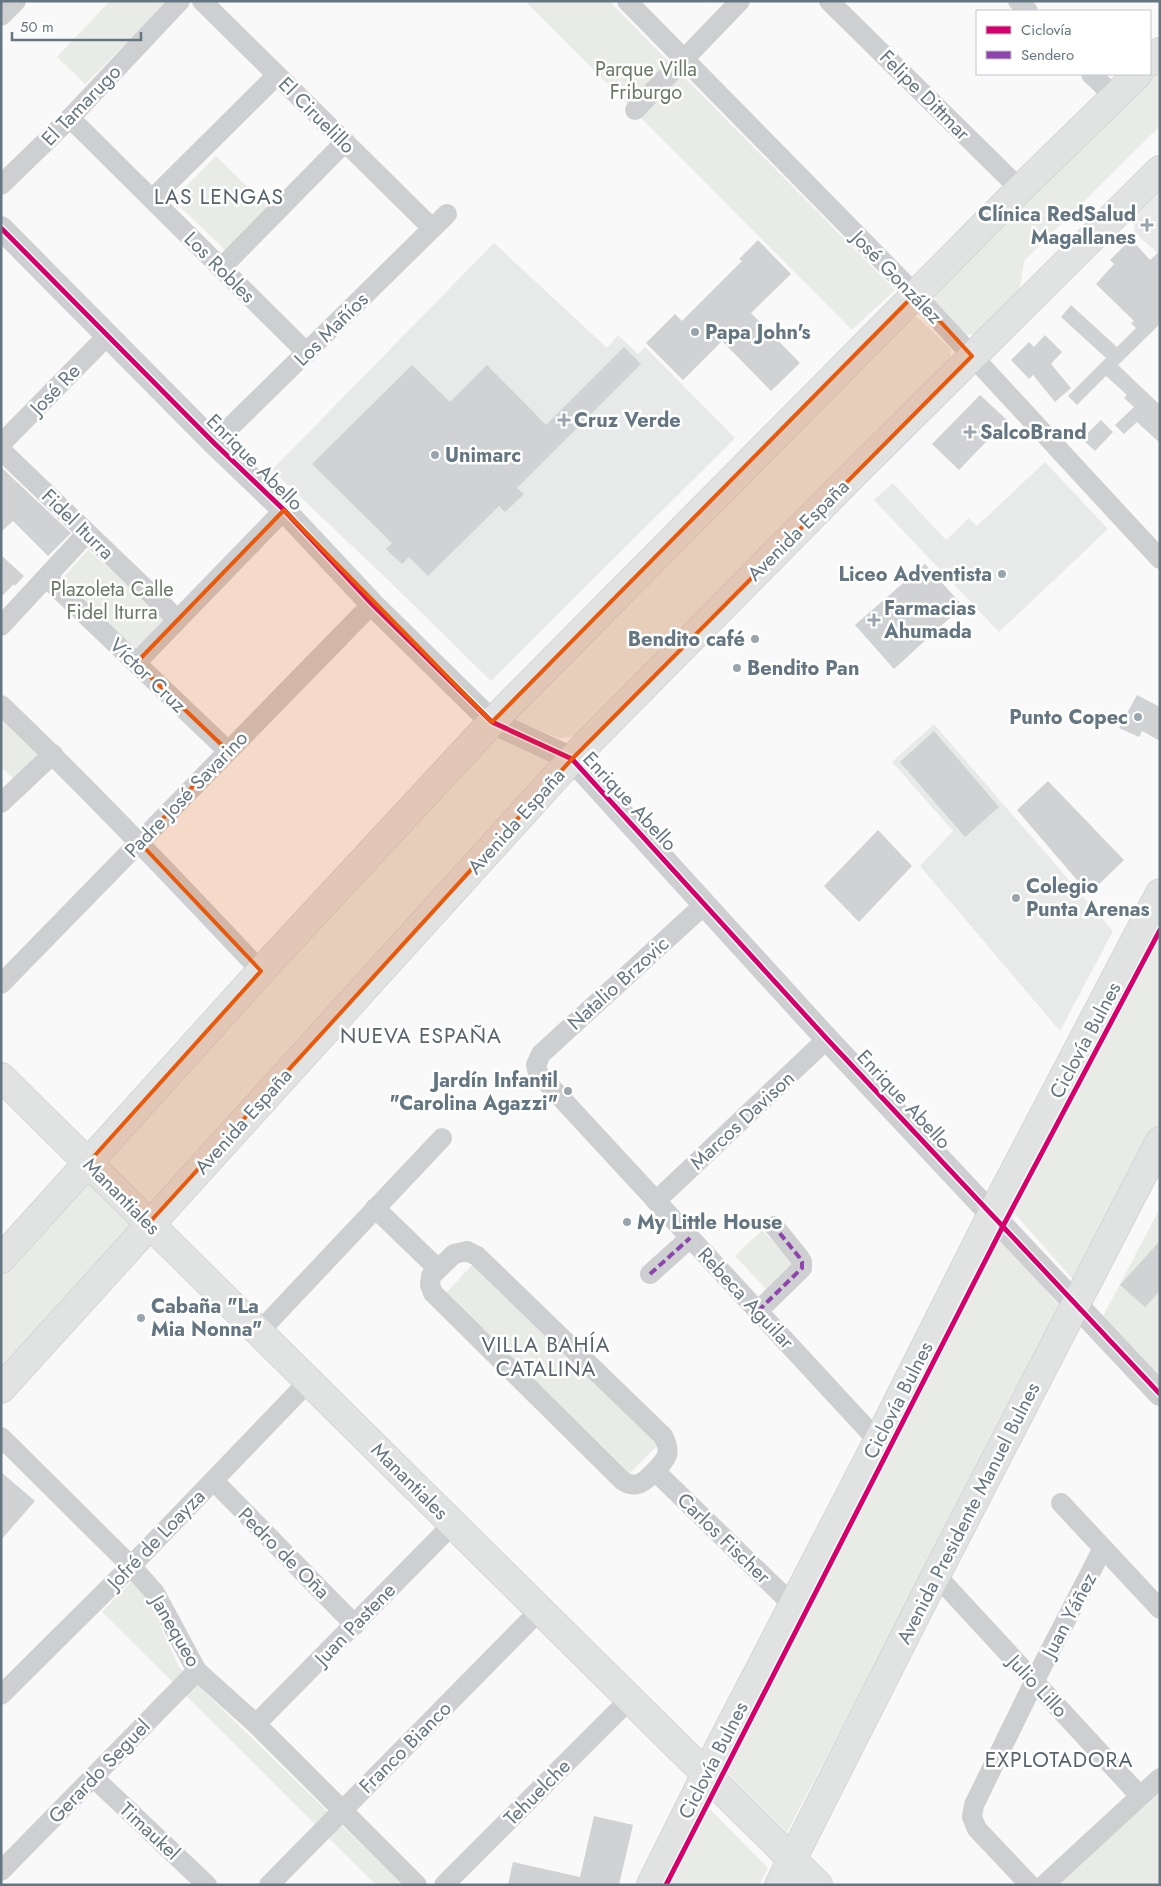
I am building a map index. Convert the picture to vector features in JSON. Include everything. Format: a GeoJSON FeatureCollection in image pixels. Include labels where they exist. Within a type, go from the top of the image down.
{"type":"FeatureCollection","features":[{"type":"Feature","properties":{"kind":"main road"},"geometry":{"type":"LineString","coordinates":[[1151,61],[1160,52]]}},
{"type":"Feature","properties":{"kind":"main road"},"geometry":{"type":"LineString","coordinates":[[1,1259],[261,971],[492,722],[915,294],[1137,75]]}},
{"type":"Feature","properties":{"kind":"main road","name":"Avenida España"},"geometry":{"type":"LineString","coordinates":[[1,1389],[572,759],[972,356],[1160,170]]}},
{"type":"Feature","properties":{"kind":"main road"},"geometry":{"type":"LineString","coordinates":[[651,1885],[992,1214],[1160,893]]}},
{"type":"Feature","properties":{"kind":"main road","name":"Manantiales"},"geometry":{"type":"LineString","coordinates":[[1,1077],[818,1885]]}},
{"type":"Feature","properties":{"kind":"main road","name":"Avenida Presidente Manuel Bulnes"},"geometry":{"type":"LineString","coordinates":[[778,1885],[1160,1141]]}},
{"type":"Feature","properties":{"kind":"street"},"geometry":{"type":"LineString","coordinates":[[1,16],[16,1]]}},
{"type":"Feature","properties":{"kind":"street","name":"El Tamarugo"},"geometry":{"type":"LineString","coordinates":[[1,185],[70,118],[180,1]]}},
{"type":"Feature","properties":{"kind":"street","name":"El Ciruelillo"},"geometry":{"type":"LineString","coordinates":[[202,1],[432,228]]}},
{"type":"Feature","properties":{"kind":"street","name":"José González"},"geometry":{"type":"LineString","coordinates":[[627,1],[915,294],[1160,559]]}},
{"type":"Feature","properties":{"kind":"street"},"geometry":{"type":"LineString","coordinates":[[635,110],[740,1]]}},
{"type":"Feature","properties":{"kind":"street","name":"Felipe Dittmar"},"geometry":{"type":"LineString","coordinates":[[829,1],[1020,189]]}},
{"type":"Feature","properties":{"kind":"street"},"geometry":{"type":"LineString","coordinates":[[1018,1],[1027,10]]}},
{"type":"Feature","properties":{"kind":"street"},"geometry":{"type":"LineString","coordinates":[[152,199],[277,74]]}},
{"type":"Feature","properties":{"kind":"street"},"geometry":{"type":"LineString","coordinates":[[1092,75],[1114,97]]}},
{"type":"Feature","properties":{"kind":"street","name":"Los Robles"},"geometry":{"type":"LineString","coordinates":[[70,118],[307,353]]}},
{"type":"Feature","properties":{"kind":"street"},"geometry":{"type":"LineString","coordinates":[[221,268],[345,142]]}},
{"type":"Feature","properties":{"kind":"street","name":"Los Mañíos"},"geometry":{"type":"LineString","coordinates":[[214,443],[447,214]]}},
{"type":"Feature","properties":{"kind":"street","name":"Enrique Abello"},"geometry":{"type":"LineString","coordinates":[[4,236],[108,335],[214,443],[284,510],[372,604],[492,722],[572,759],[827,1039],[1160,1394]]}},
{"type":"Feature","properties":{"kind":"street","name":"José Re"},"geometry":{"type":"LineString","coordinates":[[1,444],[108,335]]}},
{"type":"Feature","properties":{"kind":"street","name":"Fidel Iturra"},"geometry":{"type":"LineString","coordinates":[[1,450],[177,619]]}},
{"type":"Feature","properties":{"kind":"street"},"geometry":{"type":"LineString","coordinates":[[136,662],[284,510]]}},
{"type":"Feature","properties":{"kind":"street"},"geometry":{"type":"LineString","coordinates":[[1,626],[87,533]]}},
{"type":"Feature","properties":{"kind":"street","name":"Víctor Cruz"},"geometry":{"type":"LineString","coordinates":[[47,578],[228,750]]}},
{"type":"Feature","properties":{"kind":"street","name":"Padre José Savarino"},"geometry":{"type":"LineString","coordinates":[[1,984],[372,604]]}},
{"type":"Feature","properties":{"kind":"street"},"geometry":{"type":"LineString","coordinates":[[1,705],[53,754],[140,843],[261,971]]}},
{"type":"Feature","properties":{"kind":"street"},"geometry":{"type":"LineString","coordinates":[[5,793],[53,754]]}},
{"type":"Feature","properties":{"kind":"street","name":"Natalio Brzovic"},"geometry":{"type":"LineString","coordinates":[[536,1065],[541,1054],[704,905]]}},
{"type":"Feature","properties":{"kind":"street","name":"Marcos Davison"},"geometry":{"type":"LineString","coordinates":[[656,1201],[827,1039]]}},
{"type":"Feature","properties":{"kind":"street","name":"Rebeca Aguilar"},"geometry":{"type":"LineString","coordinates":[[536,1065],[540,1076],[878,1441]]}},
{"type":"Feature","properties":{"kind":"street"},"geometry":{"type":"LineString","coordinates":[[259,1332],[442,1138]]}},
{"type":"Feature","properties":{"kind":"street"},"geometry":{"type":"LineString","coordinates":[[375,1208],[437,1268]]}},
{"type":"Feature","properties":{"kind":"street"},"geometry":{"type":"LineString","coordinates":[[758,1311],[802,1268],[802,1262],[799,1257],[774,1226]]}},
{"type":"Feature","properties":{"kind":"street"},"geometry":{"type":"LineString","coordinates":[[650,1274],[690,1238]]}},
{"type":"Feature","properties":{"kind":"street"},"geometry":{"type":"LineString","coordinates":[[459,1252],[467,1252],[477,1256],[662,1436],[667,1445],[666,1456],[655,1471],[643,1483],[632,1485],[623,1481],[436,1298],[431,1290],[430,1276],[437,1268],[459,1252]]}},
{"type":"Feature","properties":{"kind":"street","name":"Jofré de Loayza"},"geometry":{"type":"LineString","coordinates":[[1,1694],[131,1566],[309,1381]]}},
{"type":"Feature","properties":{"kind":"street","name":"Janequeo"},"geometry":{"type":"LineString","coordinates":[[1,1437],[131,1566],[155,1594],[197,1671],[256,1724],[417,1885]]}},
{"type":"Feature","properties":{"kind":"street","name":"Carlos Fischer"},"geometry":{"type":"LineString","coordinates":[[655,1471],[793,1605]]}},
{"type":"Feature","properties":{"kind":"street","name":"Pedro de Oña"},"geometry":{"type":"LineString","coordinates":[[214,1481],[355,1625]]}},
{"type":"Feature","properties":{"kind":"street"},"geometry":{"type":"LineString","coordinates":[[1061,1503],[1160,1609]]}},
{"type":"Feature","properties":{"kind":"street","name":"Juan Pastene"},"geometry":{"type":"LineString","coordinates":[[256,1724],[453,1524]]}},
{"type":"Feature","properties":{"kind":"street","name":"Juan Yáñez"},"geometry":{"type":"LineString","coordinates":[[1030,1885],[977,1829],[972,1817],[974,1804],[1034,1682],[1104,1548]]}},
{"type":"Feature","properties":{"kind":"street","name":"Julio Lillo"},"geometry":{"type":"LineString","coordinates":[[936,1575],[1140,1796]]}},
{"type":"Feature","properties":{"kind":"street","name":"Franco Bianco"},"geometry":{"type":"LineString","coordinates":[[269,1885],[540,1610]]}},
{"type":"Feature","properties":{"kind":"street","name":"Gerardo Seguel"},"geometry":{"type":"LineString","coordinates":[[1,1871],[197,1671]]}},
{"type":"Feature","properties":{"kind":"street","name":"Tehuelche"},"geometry":{"type":"LineString","coordinates":[[444,1885],[630,1699]]}},
{"type":"Feature","properties":{"kind":"street","name":"Timaukel"},"geometry":{"type":"LineString","coordinates":[[93,1777],[207,1885]]}},
{"type":"Feature","properties":{"kind":"street"},"geometry":{"type":"LineString","coordinates":[[1044,1885],[1160,1778]]}},
{"type":"Feature","properties":{"kind":"street"},"geometry":{"type":"LineString","coordinates":[[1,1880],[6,1885]]}},
{"type":"Feature","properties":{"kind":"highlighted area"},"geometry":{"type":"Polygon","coordinates":[[[915,294],[972,356],[572,759],[149,1223],[88,1163],[261,971],[140,843],[227,750],[136,663],[284,510],[492,722],[915,294]]]}},
{"type":"Feature","properties":{"kind":"shaded area","name":"Clínica RedSalud Magallanes"},"geometry":{"type":"Polygon","coordinates":[[[1160,192],[1160,255],[1135,233],[1134,228],[1139,212],[1160,192]]]}},
{"type":"Feature","properties":{"kind":"shaded area"},"geometry":{"type":"Polygon","coordinates":[[[494,243],[607,348],[618,335],[638,354],[645,347],[735,438],[491,681],[272,470],[494,243]]]}},
{"type":"Feature","properties":{"kind":"shaded area","name":"Liceo Adventista"},"geometry":{"type":"Polygon","coordinates":[[[1045,462],[1108,529],[999,632],[874,500],[893,483],[946,540],[969,518],[977,526],[1045,462]]]}},
{"type":"Feature","properties":{"kind":"shaded area","name":"Colegio Punta Arenas"},"geometry":{"type":"Polygon","coordinates":[[[934,724],[1113,931],[1060,1031],[920,866],[953,831],[892,762],[934,724]]]}},
{"type":"Feature","properties":{"kind":"green space"},"geometry":{"type":"Polygon","coordinates":[[[110,1],[169,1],[85,84],[57,57],[110,1]]]}},
{"type":"Feature","properties":{"kind":"green space","name":"Parque Villa Friburgo"},"geometry":{"type":"Polygon","coordinates":[[[525,1],[609,1],[895,290],[852,330],[525,1]]]}},
{"type":"Feature","properties":{"kind":"green space"},"geometry":{"type":"Polygon","coordinates":[[[1160,62],[1160,126],[1024,261],[1019,294],[979,334],[966,335],[935,303],[934,290],[1147,75],[1151,75],[1151,71],[1160,62]]]}},
{"type":"Feature","properties":{"kind":"green space"},"geometry":{"type":"Polygon","coordinates":[[[216,156],[268,207],[225,250],[173,200],[216,156]]]}},
{"type":"Feature","properties":{"kind":"green space"},"geometry":{"type":"Polygon","coordinates":[[[917,317],[951,349],[950,363],[576,737],[559,738],[514,720],[512,711],[902,318],[917,317]]]}},
{"type":"Feature","properties":{"kind":"green space","name":"Plazoleta Calle Fidel Iturra"},"geometry":{"type":"Polygon","coordinates":[[[88,550],[165,618],[136,651],[59,582],[88,550]]]}},
{"type":"Feature","properties":{"kind":"green space"},"geometry":{"type":"Polygon","coordinates":[[[1,717],[41,755],[14,779],[1,767],[1,717]]]}},
{"type":"Feature","properties":{"kind":"green space"},"geometry":{"type":"Polygon","coordinates":[[[493,732],[552,762],[1,1370],[1,1275],[493,732]]]}},
{"type":"Feature","properties":{"kind":"green space"},"geometry":{"type":"Polygon","coordinates":[[[1160,926],[1160,1131],[1078,1285],[1008,1206],[1160,926]]]}},
{"type":"Feature","properties":{"kind":"green space"},"geometry":{"type":"Polygon","coordinates":[[[1160,1208],[1160,1381],[1101,1320],[1160,1208]]]}},
{"type":"Feature","properties":{"kind":"green space"},"geometry":{"type":"Polygon","coordinates":[[[762,1230],[794,1263],[766,1289],[735,1256],[762,1230]]]}},
{"type":"Feature","properties":{"kind":"green space"},"geometry":{"type":"Polygon","coordinates":[[[995,1231],[1061,1308],[787,1832],[722,1768],[995,1231]]]}},
{"type":"Feature","properties":{"kind":"green space"},"geometry":{"type":"Polygon","coordinates":[[[473,1264],[658,1445],[630,1473],[446,1293],[473,1264]]]}},
{"type":"Feature","properties":{"kind":"green space"},"geometry":{"type":"Polygon","coordinates":[[[132,1581],[149,1602],[179,1667],[403,1885],[376,1885],[102,1612],[132,1581]]]}},
{"type":"Feature","properties":{"kind":"green space"},"geometry":{"type":"Polygon","coordinates":[[[1160,1791],[1160,1885],[1059,1885],[1160,1791]]]}},
{"type":"Feature","properties":{"kind":"green space"},"geometry":{"type":"Polygon","coordinates":[[[703,1802],[768,1868],[759,1885],[660,1885],[703,1802]]]}},
{"type":"Feature","properties":{"kind":"building"},"geometry":{"type":"Polygon","coordinates":[[[1131,239],[1150,260],[1160,251],[1160,324],[1118,365],[1160,405],[1160,443],[1137,422],[1124,434],[1115,425],[1134,407],[1124,398],[1127,395],[1106,376],[1077,405],[1068,396],[1106,358],[1061,317],[1071,305],[1117,347],[1136,328],[1131,323],[1134,321],[1096,284],[1114,264],[1110,260],[1131,239]]]}},
{"type":"Feature","properties":{"kind":"building"},"geometry":{"type":"Polygon","coordinates":[[[758,240],[791,274],[751,313],[800,363],[771,391],[722,341],[683,380],[646,343],[675,314],[682,321],[742,261],[739,259],[758,240]]]}},
{"type":"Feature","properties":{"kind":"building"},"geometry":{"type":"Polygon","coordinates":[[[1045,335],[1062,352],[1051,364],[1071,388],[1055,402],[1033,375],[1029,379],[1011,360],[1029,342],[1034,347],[1045,335]]]}},
{"type":"Feature","properties":{"kind":"building","name":"Unimarc"},"geometry":{"type":"Polygon","coordinates":[[[624,347],[641,364],[517,488],[524,494],[505,512],[499,506],[428,576],[409,557],[402,564],[386,549],[392,543],[312,464],[412,365],[450,402],[487,365],[546,425],[624,347]]]}},
{"type":"Feature","properties":{"kind":"building","name":"SalcoBrand"},"geometry":{"type":"Polygon","coordinates":[[[980,395],[1007,420],[959,470],[932,444],[980,395]]]}},
{"type":"Feature","properties":{"kind":"building"},"geometry":{"type":"Polygon","coordinates":[[[1101,420],[1113,432],[1095,451],[1082,439],[1101,420]]]}},
{"type":"Feature","properties":{"kind":"building"},"geometry":{"type":"Polygon","coordinates":[[[1,467],[71,533],[48,556],[13,521],[1,532],[1,467]]]}},
{"type":"Feature","properties":{"kind":"building"},"geometry":{"type":"Polygon","coordinates":[[[1,555],[24,576],[1,597],[1,555]]]}},
{"type":"Feature","properties":{"kind":"building"},"geometry":{"type":"Polygon","coordinates":[[[925,564],[963,606],[894,669],[855,625],[925,564]]]}},
{"type":"Feature","properties":{"kind":"building","name":"Punto Copec"},"geometry":{"type":"Polygon","coordinates":[[[1137,695],[1160,707],[1160,741],[1142,731],[1139,737],[1119,728],[1137,695]]]}},
{"type":"Feature","properties":{"kind":"building"},"geometry":{"type":"Polygon","coordinates":[[[934,731],[999,807],[965,837],[900,762],[934,731]]]}},
{"type":"Feature","properties":{"kind":"building"},"geometry":{"type":"Polygon","coordinates":[[[1048,781],[1124,860],[1089,894],[1017,810],[1048,781]]]}},
{"type":"Feature","properties":{"kind":"building"},"geometry":{"type":"Polygon","coordinates":[[[878,830],[912,866],[859,922],[824,886],[878,830]]]}},
{"type":"Feature","properties":{"kind":"building"},"geometry":{"type":"Polygon","coordinates":[[[1160,1241],[1160,1291],[1145,1307],[1120,1285],[1160,1241]]]}},
{"type":"Feature","properties":{"kind":"building"},"geometry":{"type":"Polygon","coordinates":[[[1,1472],[35,1501],[1,1540],[1,1472]]]}},
{"type":"Feature","properties":{"kind":"building"},"geometry":{"type":"Polygon","coordinates":[[[594,1816],[633,1825],[619,1885],[508,1885],[513,1862],[580,1877],[594,1816]]]}},
{"type":"Feature","properties":{"kind":"marked path"},"geometry":{"type":"LineString","coordinates":[[758,1311],[802,1268],[802,1262],[799,1257],[774,1226]]}},
{"type":"Feature","properties":{"kind":"marked path"},"geometry":{"type":"LineString","coordinates":[[650,1274],[690,1238]]}},
{"type":"Feature","properties":{"kind":"cycle path"},"geometry":{"type":"LineString","coordinates":[[1,228],[214,443],[284,510],[372,604],[492,722],[572,759],[827,1039],[1160,1394]]}},
{"type":"Feature","properties":{"kind":"cycle path","name":"Ciclovía Bulnes"},"geometry":{"type":"LineString","coordinates":[[666,1885],[1003,1226],[1160,930]]}},
{"type":"Feature","properties":{"kind":"place","name":"Clínica RedSalud Magallanes"},"geometry":{"type":"Point","coordinates":[1147,225]}},
{"type":"Feature","properties":{"kind":"place","name":"Papa John's"},"geometry":{"type":"Point","coordinates":[695,332]}},
{"type":"Feature","properties":{"kind":"place","name":"Cruz Verde"},"geometry":{"type":"Point","coordinates":[564,420]}},
{"type":"Feature","properties":{"kind":"place","name":"SalcoBrand"},"geometry":{"type":"Point","coordinates":[970,432]}},
{"type":"Feature","properties":{"kind":"place","name":"Unimarc"},"geometry":{"type":"Point","coordinates":[435,455]}},
{"type":"Feature","properties":{"kind":"place","name":"Liceo Adventista"},"geometry":{"type":"Point","coordinates":[1002,574]}},
{"type":"Feature","properties":{"kind":"place","name":"Farmacias Ahumada"},"geometry":{"type":"Point","coordinates":[874,620]}},
{"type":"Feature","properties":{"kind":"place","name":"Bendito café"},"geometry":{"type":"Point","coordinates":[755,639]}},
{"type":"Feature","properties":{"kind":"place","name":"Bendito Pan"},"geometry":{"type":"Point","coordinates":[737,668]}},
{"type":"Feature","properties":{"kind":"place","name":"Punto Copec"},"geometry":{"type":"Point","coordinates":[1138,717]}},
{"type":"Feature","properties":{"kind":"place","name":"Colegio Punta Arenas"},"geometry":{"type":"Point","coordinates":[1016,898]}},
{"type":"Feature","properties":{"kind":"place","name":"Jardín Infantil \"Carolina Agazzi\""},"geometry":{"type":"Point","coordinates":[568,1091]}},
{"type":"Feature","properties":{"kind":"place","name":"My Little House"},"geometry":{"type":"Point","coordinates":[627,1222]}},
{"type":"Feature","properties":{"kind":"place","name":"Cabaña \"La Mia Nonna\""},"geometry":{"type":"Point","coordinates":[141,1318]}},
{"type":"Feature","properties":{"kind":"district","name":"LAS LENGAS"},"geometry":{"type":"Point","coordinates":[219,197]}},
{"type":"Feature","properties":{"kind":"district","name":"NUEVA ESPAÑA"},"geometry":{"type":"Point","coordinates":[421,1036]}},
{"type":"Feature","properties":{"kind":"district","name":"VILLA BAHÍA CATALINA"},"geometry":{"type":"Point","coordinates":[546,1357]}},
{"type":"Feature","properties":{"kind":"district","name":"EXPLOTADORA"},"geometry":{"type":"Point","coordinates":[1059,1760]}}]}
